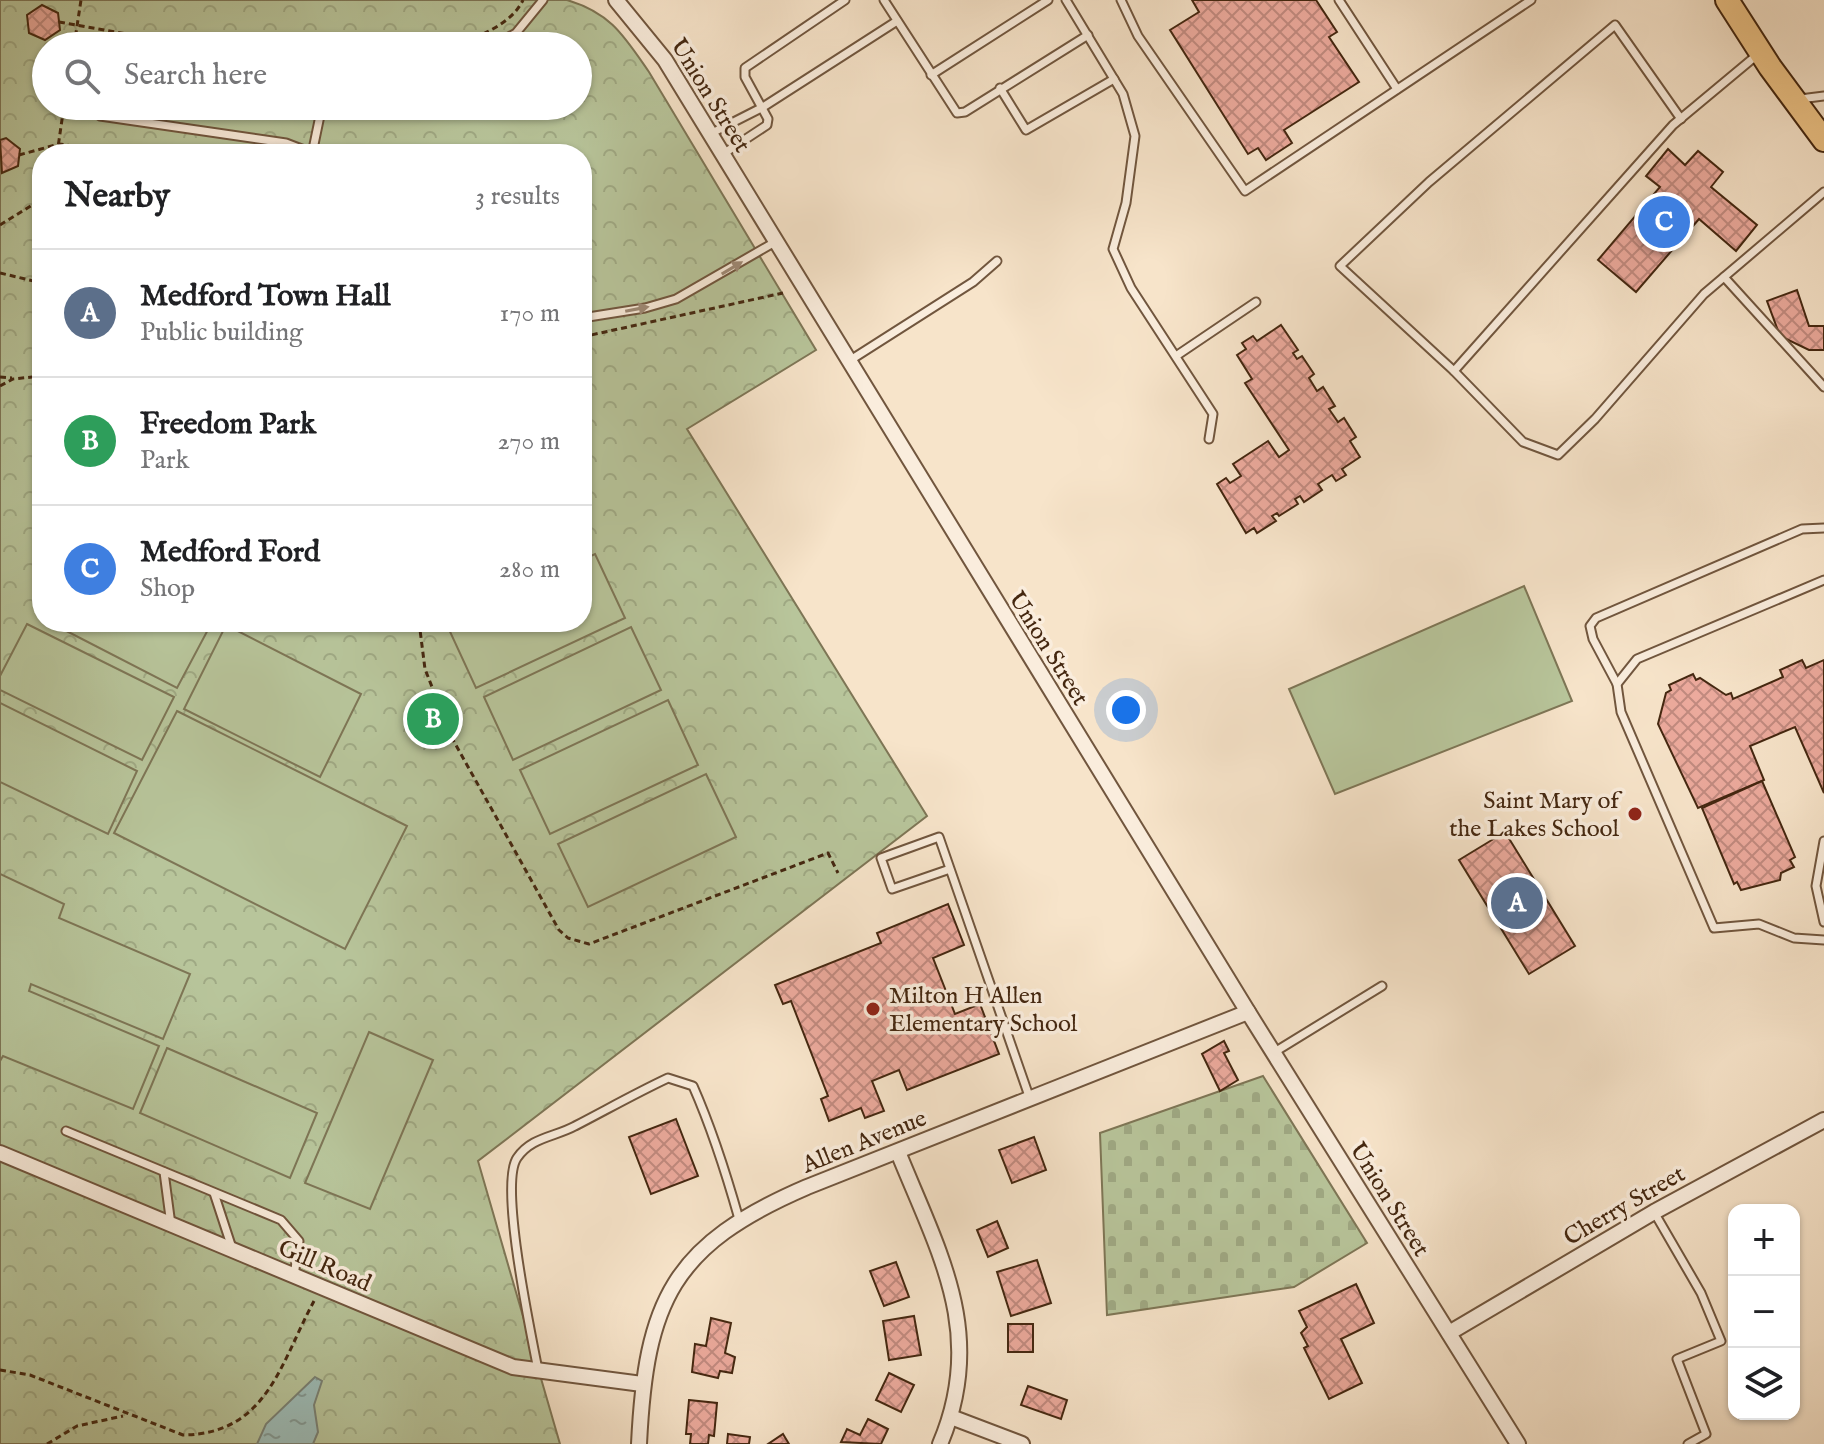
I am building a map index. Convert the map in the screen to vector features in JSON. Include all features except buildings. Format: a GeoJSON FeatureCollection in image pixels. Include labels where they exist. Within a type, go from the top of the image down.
{"type":"FeatureCollection","features":[{"type":"Feature","properties":{"kind":"highway"},"geometry":{"type":"LineString","coordinates":[[1731,2],[1760,52],[1824,140]]}},
{"type":"Feature","properties":{"kind":"street","name":"Union Street"},"geometry":{"type":"LineString","coordinates":[[616,0],[651,39],[723,154],[847,362],[1518,1444]]}},
{"type":"Feature","properties":{"kind":"street","name":"Allen Avenue"},"geometry":{"type":"LineString","coordinates":[[639,1444],[642,1384],[660,1314],[679,1277],[706,1245],[739,1219],[1248,1012]]}},
{"type":"Feature","properties":{"kind":"street","name":"Cherry Street"},"geometry":{"type":"LineString","coordinates":[[1449,1333],[1654,1212],[1824,1120]]}},
{"type":"Feature","properties":{"kind":"street"},"geometry":{"type":"LineString","coordinates":[[898,1152],[956,1301],[961,1360],[951,1417],[940,1444]]}},
{"type":"Feature","properties":{"kind":"street","name":"Gill Road"},"geometry":{"type":"LineString","coordinates":[[0,1153],[513,1367],[642,1384]]}},
{"type":"Feature","properties":{"kind":"street"},"geometry":{"type":"LineString","coordinates":[[951,1417],[1022,1444]]}},
{"type":"Feature","properties":{"kind":"lane"},"geometry":{"type":"LineString","coordinates":[[517,32],[543,0]]}},
{"type":"Feature","properties":{"kind":"lane"},"geometry":{"type":"LineString","coordinates":[[723,154],[767,125],[763,107],[745,77],[745,68],[845,0]]}},
{"type":"Feature","properties":{"kind":"lane"},"geometry":{"type":"LineString","coordinates":[[884,0],[957,113],[1088,35]]}},
{"type":"Feature","properties":{"kind":"lane"},"geometry":{"type":"LineString","coordinates":[[931,75],[1048,0]]}},
{"type":"Feature","properties":{"kind":"lane"},"geometry":{"type":"LineString","coordinates":[[1066,0],[1123,94],[1135,136],[1126,203],[1113,249],[1131,288],[1213,414],[1209,439]]}},
{"type":"Feature","properties":{"kind":"lane"},"geometry":{"type":"LineString","coordinates":[[1121,0],[1138,36],[1245,191],[1531,0]]}},
{"type":"Feature","properties":{"kind":"lane"},"geometry":{"type":"LineString","coordinates":[[1339,0],[1397,89]]}},
{"type":"Feature","properties":{"kind":"lane"},"geometry":{"type":"LineString","coordinates":[[710,134],[763,107],[897,21]]}},
{"type":"Feature","properties":{"kind":"lane"},"geometry":{"type":"LineString","coordinates":[[1681,119],[1615,25],[1429,182],[1340,266],[1454,371],[1523,442],[1558,455],[1595,419],[1704,294],[1824,192]]}},
{"type":"Feature","properties":{"kind":"lane"},"geometry":{"type":"LineString","coordinates":[[1454,371],[1681,119],[1760,52]]}},
{"type":"Feature","properties":{"kind":"lane"},"geometry":{"type":"LineString","coordinates":[[1000,88],[1026,130],[1114,79]]}},
{"type":"Feature","properties":{"kind":"lane"},"geometry":{"type":"LineString","coordinates":[[1794,100],[1824,96]]}},
{"type":"Feature","properties":{"kind":"lane"},"geometry":{"type":"LineString","coordinates":[[128,120],[288,144]]}},
{"type":"Feature","properties":{"kind":"lane"},"geometry":{"type":"LineString","coordinates":[[314,144],[319,120]]}},
{"type":"Feature","properties":{"kind":"lane"},"geometry":{"type":"LineString","coordinates":[[592,316],[645,308],[676,299],[775,242]]}},
{"type":"Feature","properties":{"kind":"lane"},"geometry":{"type":"LineString","coordinates":[[847,362],[973,282],[997,261]]}},
{"type":"Feature","properties":{"kind":"lane"},"geometry":{"type":"LineString","coordinates":[[1724,277],[1824,387]]}},
{"type":"Feature","properties":{"kind":"lane"},"geometry":{"type":"LineString","coordinates":[[1176,356],[1256,302]]}},
{"type":"Feature","properties":{"kind":"lane"},"geometry":{"type":"LineString","coordinates":[[1824,528],[1802,529],[1596,618],[1590,626],[1593,639],[1617,684],[1621,712],[1714,928],[1759,924],[1794,938],[1824,940]]}},
{"type":"Feature","properties":{"kind":"lane"},"geometry":{"type":"LineString","coordinates":[[1617,684],[1637,659],[1824,580]]}},
{"type":"Feature","properties":{"kind":"lane"},"geometry":{"type":"LineString","coordinates":[[950,869],[892,889],[881,858],[939,837],[1030,1099]]}},
{"type":"Feature","properties":{"kind":"lane"},"geometry":{"type":"LineString","coordinates":[[1824,841],[1816,886],[1824,922]]}},
{"type":"Feature","properties":{"kind":"lane"},"geometry":{"type":"LineString","coordinates":[[1273,1053],[1382,986]]}},
{"type":"Feature","properties":{"kind":"lane"},"geometry":{"type":"LineString","coordinates":[[538,1370],[522,1285],[510,1178],[515,1160],[530,1144],[571,1128],[668,1078],[680,1080],[693,1086],[722,1159],[739,1219]]}},
{"type":"Feature","properties":{"kind":"lane"},"geometry":{"type":"LineString","coordinates":[[66,1131],[281,1220],[299,1241],[294,1276]]}},
{"type":"Feature","properties":{"kind":"lane"},"geometry":{"type":"LineString","coordinates":[[164,1172],[171,1225]]}},
{"type":"Feature","properties":{"kind":"lane"},"geometry":{"type":"LineString","coordinates":[[214,1193],[233,1251]]}},
{"type":"Feature","properties":{"kind":"lane"},"geometry":{"type":"LineString","coordinates":[[1654,1212],[1701,1293],[1721,1341],[1677,1359],[1706,1434],[1688,1444]]}},
{"type":"Feature","properties":{"kind":"path"},"geometry":{"type":"LineString","coordinates":[[76,32],[81,0]]}},
{"type":"Feature","properties":{"kind":"path"},"geometry":{"type":"LineString","coordinates":[[485,32],[501,24],[522,2],[515,0]]}},
{"type":"Feature","properties":{"kind":"path"},"geometry":{"type":"LineString","coordinates":[[59,22],[120,32]]}},
{"type":"Feature","properties":{"kind":"path"},"geometry":{"type":"LineString","coordinates":[[59,144],[62,120]]}},
{"type":"Feature","properties":{"kind":"path"},"geometry":{"type":"LineString","coordinates":[[19,155],[32,151]]}},
{"type":"Feature","properties":{"kind":"path"},"geometry":{"type":"LineString","coordinates":[[0,225],[32,205]]}},
{"type":"Feature","properties":{"kind":"path"},"geometry":{"type":"LineString","coordinates":[[0,273],[32,281]]}},
{"type":"Feature","properties":{"kind":"path"},"geometry":{"type":"LineString","coordinates":[[592,335],[783,293]]}},
{"type":"Feature","properties":{"kind":"path"},"geometry":{"type":"LineString","coordinates":[[0,377],[32,377]]}},
{"type":"Feature","properties":{"kind":"path"},"geometry":{"type":"LineString","coordinates":[[0,386],[13,379]]}},
{"type":"Feature","properties":{"kind":"path"},"geometry":{"type":"LineString","coordinates":[[420,632],[425,669],[452,738],[534,892],[568,938],[589,944],[828,853],[838,873]]}},
{"type":"Feature","properties":{"kind":"path"},"geometry":{"type":"LineString","coordinates":[[0,1370],[30,1375],[127,1416],[183,1435],[208,1435],[249,1415],[264,1399],[321,1287]]}},
{"type":"Feature","properties":{"kind":"path"},"geometry":{"type":"LineString","coordinates":[[47,1444],[77,1426],[127,1416]]}},
{"type":"Feature","properties":{"kind":"green space"},"geometry":{"type":"Polygon","coordinates":[[[0,0],[567,0],[582,5],[615,27],[649,72],[816,350],[687,429],[927,816],[478,1161],[560,1444],[0,1444],[0,0]]]}},
{"type":"Feature","properties":{"kind":"green space"},"geometry":{"type":"Polygon","coordinates":[[[595,554],[625,618],[476,688],[450,632],[592,632],[592,555],[595,554]]]}},
{"type":"Feature","properties":{"kind":"green space"},"geometry":{"type":"Polygon","coordinates":[[[1524,586],[1572,701],[1335,794],[1289,689],[1524,586]]]}},
{"type":"Feature","properties":{"kind":"green space"},"geometry":{"type":"Polygon","coordinates":[[[27,624],[32,626],[32,632],[43,632],[174,697],[142,760],[0,690],[0,676],[27,624]]]}},
{"type":"Feature","properties":{"kind":"green space"},"geometry":{"type":"Polygon","coordinates":[[[631,627],[661,690],[513,760],[484,697],[631,627]]]}},
{"type":"Feature","properties":{"kind":"green space"},"geometry":{"type":"Polygon","coordinates":[[[68,632],[207,632],[177,688],[68,632]]]}},
{"type":"Feature","properties":{"kind":"green space"},"geometry":{"type":"Polygon","coordinates":[[[222,632],[240,632],[361,694],[320,777],[184,709],[222,632]]]}},
{"type":"Feature","properties":{"kind":"green space"},"geometry":{"type":"Polygon","coordinates":[[[668,700],[698,765],[550,834],[520,770],[668,700]]]}},
{"type":"Feature","properties":{"kind":"green space"},"geometry":{"type":"Polygon","coordinates":[[[0,703],[137,771],[108,834],[0,782],[0,703]]]}},
{"type":"Feature","properties":{"kind":"green space"},"geometry":{"type":"Polygon","coordinates":[[[177,711],[407,826],[345,949],[114,833],[177,711]]]}},
{"type":"Feature","properties":{"kind":"green space"},"geometry":{"type":"Polygon","coordinates":[[[706,774],[736,837],[588,907],[558,844],[706,774]]]}},
{"type":"Feature","properties":{"kind":"green space"},"geometry":{"type":"Polygon","coordinates":[[[0,874],[64,904],[59,918],[190,974],[163,1039],[31,984],[29,991],[159,1046],[133,1109],[3,1056],[0,1061],[0,874]]]}},
{"type":"Feature","properties":{"kind":"green space"},"geometry":{"type":"Polygon","coordinates":[[[369,1032],[433,1060],[370,1209],[305,1183],[369,1032]]]}},
{"type":"Feature","properties":{"kind":"green space"},"geometry":{"type":"Polygon","coordinates":[[[167,1048],[317,1113],[290,1178],[140,1113],[167,1048]]]}},
{"type":"Feature","properties":{"kind":"green space"},"geometry":{"type":"Polygon","coordinates":[[[1263,1076],[1367,1243],[1294,1287],[1107,1315],[1100,1133],[1263,1076]]]}},
{"type":"Feature","properties":{"kind":"water"},"geometry":{"type":"Polygon","coordinates":[[[315,1377],[322,1381],[314,1405],[318,1432],[313,1444],[257,1444],[266,1424],[315,1377]]]}},
{"type":"Feature","properties":{"kind":"place","name":"Medford Ford"},"geometry":{"type":"Point","coordinates":[1664,222]}},
{"type":"Feature","properties":{"kind":"place","name":"Freedom Park"},"geometry":{"type":"Point","coordinates":[433,719]}},
{"type":"Feature","properties":{"kind":"place","name":"Saint Mary of the Lakes School"},"geometry":{"type":"Point","coordinates":[1635,814]}},
{"type":"Feature","properties":{"kind":"place","name":"Medford Town Hall"},"geometry":{"type":"Point","coordinates":[1517,903]}},
{"type":"Feature","properties":{"kind":"place","name":"Milton H Allen Elementary School"},"geometry":{"type":"Point","coordinates":[873,1009]}}]}
